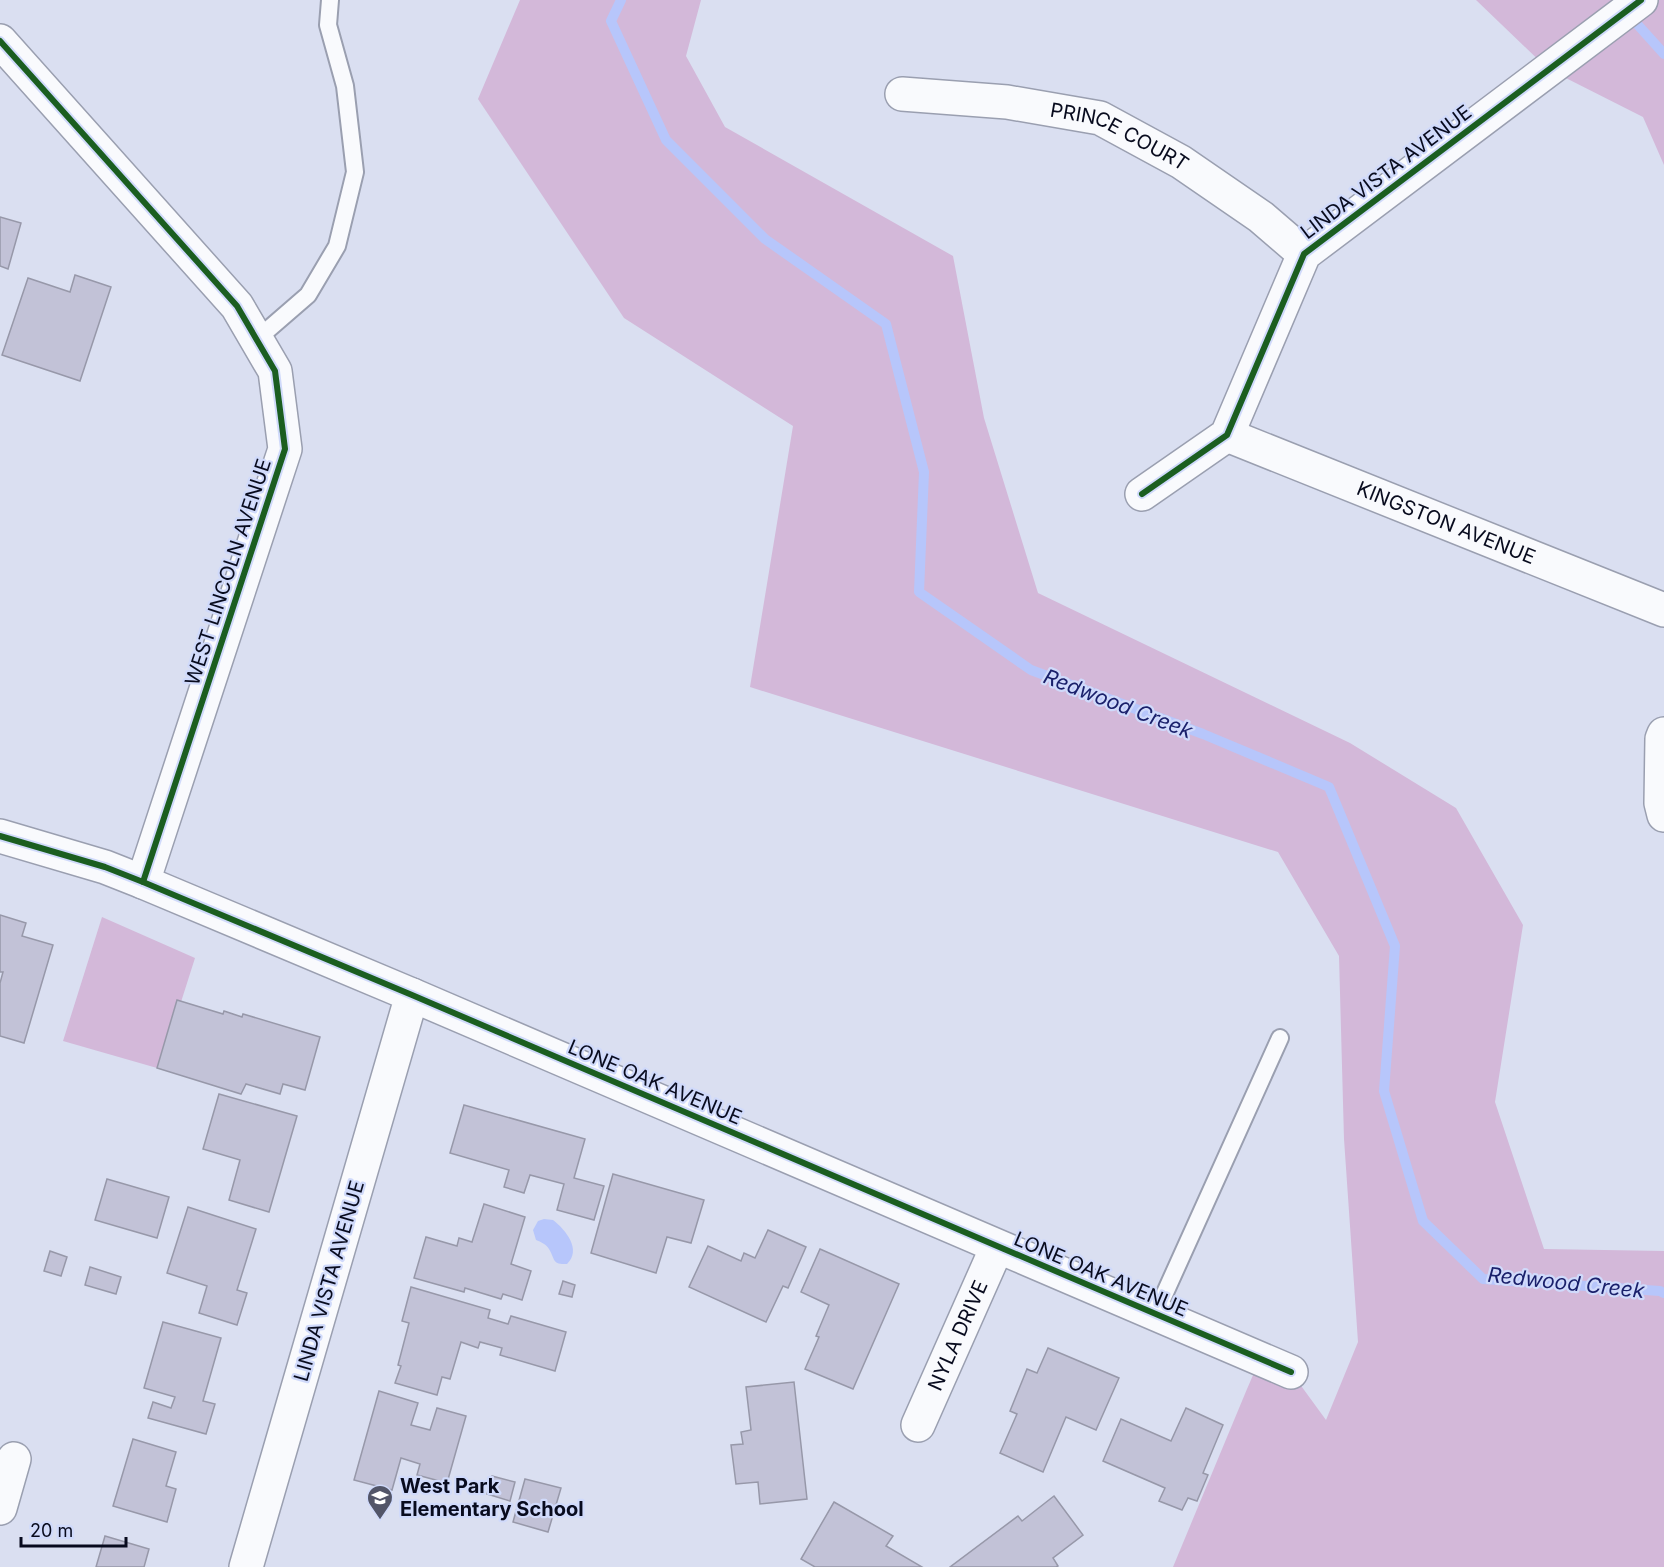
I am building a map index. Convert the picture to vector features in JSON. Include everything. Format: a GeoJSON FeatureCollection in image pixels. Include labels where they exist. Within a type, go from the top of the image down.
{"type":"FeatureCollection","features":[{"type":"Feature","properties":{"kind":"street","name":"LINDA VISTA AVENUE"},"geometry":{"type":"LineString","coordinates":[[1227,435],[1304,254],[1641,0]]}},
{"type":"Feature","properties":{"kind":"street","name":"WEST LINCOLN AVENUE"},"geometry":{"type":"LineString","coordinates":[[0,41],[237,306],[275,371],[285,449],[143,882]]}},
{"type":"Feature","properties":{"kind":"street","name":"PRINCE COURT"},"geometry":{"type":"LineString","coordinates":[[902,94],[1007,102],[1100,118],[1181,162],[1261,217],[1304,254]]}},
{"type":"Feature","properties":{"kind":"street"},"geometry":{"type":"LineString","coordinates":[[1142,494],[1227,435]]}},
{"type":"Feature","properties":{"kind":"street","name":"KINGSTON AVENUE"},"geometry":{"type":"LineString","coordinates":[[1227,435],[1664,610]]}},
{"type":"Feature","properties":{"kind":"street"},"geometry":{"type":"LineString","coordinates":[[1664,734],[1661,803],[1664,815]]}},
{"type":"Feature","properties":{"kind":"street","name":"LONE OAK AVENUE"},"geometry":{"type":"LineString","coordinates":[[0,836],[105,867],[143,882],[1291,1372]]}},
{"type":"Feature","properties":{"kind":"street","name":"LINDA VISTA AVENUE"},"geometry":{"type":"LineString","coordinates":[[246,1567],[412,995]]}},
{"type":"Feature","properties":{"kind":"street","name":"NYLA DRIVE"},"geometry":{"type":"LineString","coordinates":[[918,1425],[997,1247]]}},
{"type":"Feature","properties":{"kind":"street"},"geometry":{"type":"LineString","coordinates":[[0,1508],[14,1459]]}},
{"type":"Feature","properties":{"kind":"lane"},"geometry":{"type":"LineString","coordinates":[[256,340],[308,295],[337,246],[354,172],[345,87],[328,25],[330,0]]}},
{"type":"Feature","properties":{"kind":"lane"},"geometry":{"type":"LineString","coordinates":[[1155,1315],[1280,1038]]}},
{"type":"Feature","properties":{"kind":"shaded area"},"geometry":{"type":"Polygon","coordinates":[[[520,0],[701,0],[686,56],[725,127],[953,256],[984,418],[1038,593],[1350,743],[1456,808],[1523,925],[1495,1102],[1544,1249],[1664,1251],[1664,1567],[1173,1567],[1260,1359],[1291,1372],[1326,1420],[1358,1342],[1344,1139],[1339,956],[1278,852],[750,687],[793,426],[624,318],[478,99],[520,0]]]}},
{"type":"Feature","properties":{"kind":"shaded area"},"geometry":{"type":"Polygon","coordinates":[[[1476,0],[1664,0],[1664,165],[1643,117],[1548,69],[1476,0]]]}},
{"type":"Feature","properties":{"kind":"shaded area"},"geometry":{"type":"Polygon","coordinates":[[[102,917],[195,958],[181,1002],[177,1001],[157,1068],[63,1041],[102,917]]]}},
{"type":"Feature","properties":{"kind":"water"},"geometry":{"type":"Polygon","coordinates":[[[553,1220],[567,1235],[573,1247],[573,1253],[567,1264],[556,1262],[548,1247],[536,1240],[533,1230],[538,1221],[553,1220]]]}},
{"type":"Feature","properties":{"kind":"building"},"geometry":{"type":"Polygon","coordinates":[[[0,217],[21,223],[8,269],[0,266],[0,217]]]}},
{"type":"Feature","properties":{"kind":"building"},"geometry":{"type":"Polygon","coordinates":[[[75,275],[111,287],[80,381],[2,355],[28,278],[70,292],[75,275]]]}},
{"type":"Feature","properties":{"kind":"building"},"geometry":{"type":"Polygon","coordinates":[[[0,915],[26,923],[22,936],[53,945],[24,1043],[0,1036],[0,983],[3,972],[0,972],[0,915]]]}},
{"type":"Feature","properties":{"kind":"building"},"geometry":{"type":"Polygon","coordinates":[[[177,1000],[223,1014],[224,1011],[242,1017],[243,1014],[320,1037],[305,1090],[283,1084],[280,1094],[246,1084],[241,1094],[157,1068],[177,1000]]]}},
{"type":"Feature","properties":{"kind":"building"},"geometry":{"type":"Polygon","coordinates":[[[219,1094],[297,1116],[269,1212],[229,1200],[240,1160],[203,1149],[219,1094]]]}},
{"type":"Feature","properties":{"kind":"building"},"geometry":{"type":"Polygon","coordinates":[[[464,1105],[585,1139],[574,1178],[604,1186],[594,1220],[557,1210],[564,1184],[530,1175],[524,1193],[504,1187],[509,1170],[450,1153],[464,1105]]]}},
{"type":"Feature","properties":{"kind":"building"},"geometry":{"type":"Polygon","coordinates":[[[613,1174],[704,1200],[691,1243],[667,1237],[656,1273],[591,1253],[613,1174]]]}},
{"type":"Feature","properties":{"kind":"building"},"geometry":{"type":"Polygon","coordinates":[[[107,1179],[169,1197],[157,1238],[95,1220],[107,1179]]]}},
{"type":"Feature","properties":{"kind":"building"},"geometry":{"type":"Polygon","coordinates":[[[484,1204],[525,1217],[511,1264],[531,1271],[522,1300],[503,1294],[501,1299],[465,1288],[464,1292],[414,1278],[426,1237],[457,1246],[459,1238],[472,1242],[484,1204]]]}},
{"type":"Feature","properties":{"kind":"building"},"geometry":{"type":"Polygon","coordinates":[[[188,1207],[256,1229],[237,1290],[247,1293],[237,1325],[199,1313],[207,1286],[167,1273],[188,1207]]]}},
{"type":"Feature","properties":{"kind":"building"},"geometry":{"type":"Polygon","coordinates":[[[768,1230],[806,1247],[788,1288],[783,1286],[766,1322],[689,1287],[708,1246],[741,1261],[744,1253],[755,1258],[768,1230]]]}},
{"type":"Feature","properties":{"kind":"building"},"geometry":{"type":"Polygon","coordinates":[[[820,1249],[899,1284],[853,1389],[805,1369],[819,1337],[816,1336],[829,1305],[801,1292],[820,1249]]]}},
{"type":"Feature","properties":{"kind":"building"},"geometry":{"type":"Polygon","coordinates":[[[50,1251],[67,1257],[61,1276],[44,1271],[50,1251]]]}},
{"type":"Feature","properties":{"kind":"building"},"geometry":{"type":"Polygon","coordinates":[[[90,1267],[121,1277],[116,1294],[85,1285],[90,1267]]]}},
{"type":"Feature","properties":{"kind":"building"},"geometry":{"type":"Polygon","coordinates":[[[563,1281],[575,1285],[572,1297],[559,1294],[563,1281]]]}},
{"type":"Feature","properties":{"kind":"building"},"geometry":{"type":"Polygon","coordinates":[[[411,1287],[490,1310],[488,1318],[508,1324],[511,1316],[566,1332],[555,1371],[500,1355],[502,1348],[480,1342],[478,1348],[461,1342],[450,1379],[442,1377],[437,1395],[395,1383],[401,1366],[398,1365],[409,1323],[402,1321],[411,1287]]]}},
{"type":"Feature","properties":{"kind":"building"},"geometry":{"type":"Polygon","coordinates":[[[163,1322],[221,1338],[203,1401],[215,1404],[206,1434],[148,1418],[153,1402],[171,1408],[175,1397],[144,1388],[163,1322]]]}},
{"type":"Feature","properties":{"kind":"building"},"geometry":{"type":"Polygon","coordinates":[[[1048,1348],[1119,1378],[1096,1430],[1066,1417],[1043,1472],[1000,1453],[1017,1414],[1010,1411],[1027,1369],[1037,1373],[1048,1348]]]}},
{"type":"Feature","properties":{"kind":"building"},"geometry":{"type":"Polygon","coordinates":[[[794,1382],[807,1499],[760,1504],[758,1482],[736,1484],[731,1445],[743,1444],[741,1432],[751,1430],[746,1387],[794,1382]]]}},
{"type":"Feature","properties":{"kind":"building"},"geometry":{"type":"Polygon","coordinates":[[[379,1391],[418,1403],[411,1425],[430,1430],[437,1408],[466,1416],[447,1483],[417,1475],[420,1464],[401,1458],[392,1490],[354,1480],[379,1391]]]}},
{"type":"Feature","properties":{"kind":"building"},"geometry":{"type":"Polygon","coordinates":[[[1186,1408],[1223,1425],[1203,1473],[1208,1475],[1197,1501],[1188,1498],[1182,1510],[1159,1501],[1165,1488],[1103,1461],[1121,1419],[1171,1441],[1186,1408]]]}},
{"type":"Feature","properties":{"kind":"building"},"geometry":{"type":"Polygon","coordinates":[[[133,1439],[176,1452],[166,1486],[176,1489],[167,1522],[113,1506],[133,1439]]]}},
{"type":"Feature","properties":{"kind":"building"},"geometry":{"type":"Polygon","coordinates":[[[492,1476],[515,1482],[510,1501],[487,1494],[492,1476]]]}},
{"type":"Feature","properties":{"kind":"building"},"geometry":{"type":"Polygon","coordinates":[[[525,1479],[561,1488],[548,1532],[513,1522],[525,1479]]]}},
{"type":"Feature","properties":{"kind":"building"},"geometry":{"type":"Polygon","coordinates":[[[1054,1496],[1083,1535],[1053,1558],[1058,1566],[950,1567],[1018,1516],[1022,1521],[1054,1496]]]}},
{"type":"Feature","properties":{"kind":"building"},"geometry":{"type":"Polygon","coordinates":[[[834,1502],[893,1536],[886,1546],[922,1567],[815,1567],[801,1559],[834,1502]]]}},
{"type":"Feature","properties":{"kind":"building"},"geometry":{"type":"Polygon","coordinates":[[[105,1536],[149,1549],[144,1567],[96,1567],[105,1536]]]}},
{"type":"Feature","properties":{"kind":"waterway","name":"Redwood Creek"},"geometry":{"type":"LineString","coordinates":[[621,0],[611,21],[666,140],[765,239],[886,324],[924,472],[919,592],[1031,670],[1203,734],[1329,787],[1395,946],[1384,1091],[1423,1221],[1483,1279],[1664,1293]]}},
{"type":"Feature","properties":{"kind":"waterway"},"geometry":{"type":"LineString","coordinates":[[1628,14],[1664,54]]}},
{"type":"Feature","properties":{"kind":"cycle path"},"geometry":{"type":"LineString","coordinates":[[1142,494],[1227,435],[1304,254],[1641,0]]}},
{"type":"Feature","properties":{"kind":"cycle path"},"geometry":{"type":"LineString","coordinates":[[0,41],[237,306],[275,371],[285,449],[143,882]]}},
{"type":"Feature","properties":{"kind":"cycle path"},"geometry":{"type":"LineString","coordinates":[[0,836],[105,867],[143,882],[1291,1372]]}},
{"type":"Feature","properties":{"kind":"place","name":"West Park Elementary School"},"geometry":{"type":"Point","coordinates":[380,1521]}}]}
